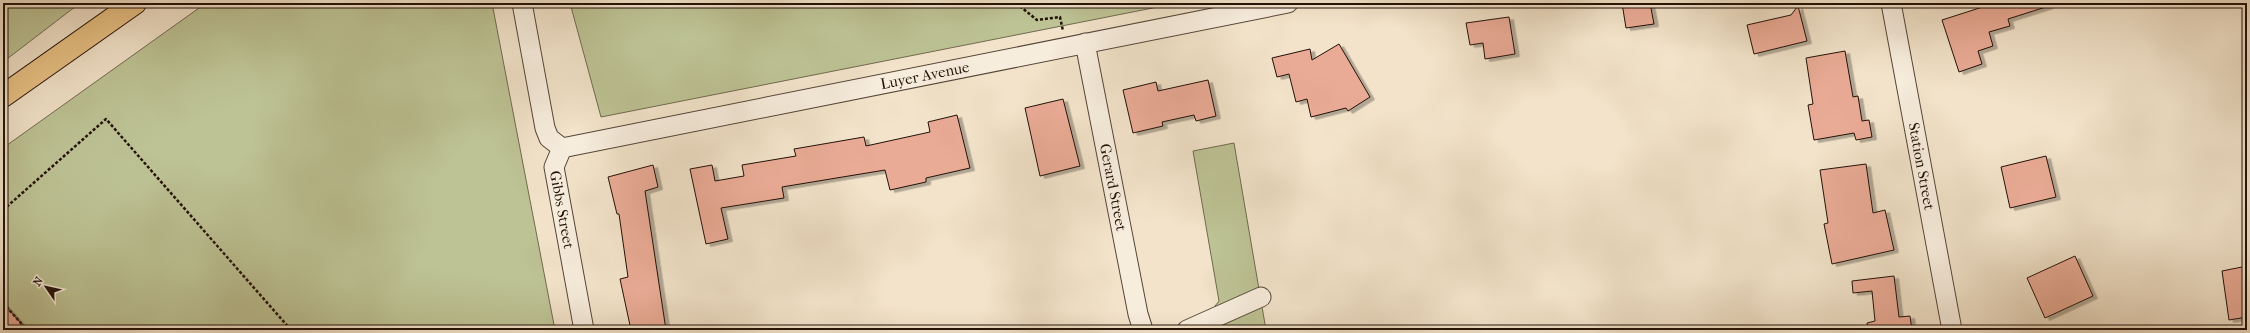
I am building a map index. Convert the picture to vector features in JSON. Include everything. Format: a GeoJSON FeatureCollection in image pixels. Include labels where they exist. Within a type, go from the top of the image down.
{"type":"FeatureCollection","features":[{"type":"Feature","properties":{"kind":"main road"},"geometry":{"type":"LineString","coordinates":[[3,96],[135,3]]}},
{"type":"Feature","properties":{"kind":"street","name":"Gibbs Street"},"geometry":{"type":"LineString","coordinates":[[522,3],[545,128],[549,138],[562,148],[554,167],[584,330]]}},
{"type":"Feature","properties":{"kind":"street","name":"Luyer Avenue"},"geometry":{"type":"LineString","coordinates":[[562,148],[1288,3]]}},
{"type":"Feature","properties":{"kind":"street","name":"Station Street"},"geometry":{"type":"LineString","coordinates":[[1891,3],[1952,330]]}},
{"type":"Feature","properties":{"kind":"street","name":"Gerard Street"},"geometry":{"type":"LineString","coordinates":[[1085,43],[1136,306],[1143,330]]}},
{"type":"Feature","properties":{"kind":"street"},"geometry":{"type":"LineString","coordinates":[[1187,330],[1261,297]]}},
{"type":"Feature","properties":{"kind":"path"},"geometry":{"type":"LineString","coordinates":[[1016,3],[1037,20],[1060,16],[1066,47]]}},
{"type":"Feature","properties":{"kind":"path"},"geometry":{"type":"LineString","coordinates":[[3,210],[106,119],[291,330]]}},
{"type":"Feature","properties":{"kind":"path"},"geometry":{"type":"LineString","coordinates":[[3,303],[27,330]]}},
{"type":"Feature","properties":{"kind":"green space"},"geometry":{"type":"Polygon","coordinates":[[[3,3],[80,3],[3,62],[3,3]]]}},
{"type":"Feature","properties":{"kind":"green space"},"geometry":{"type":"Polygon","coordinates":[[[206,3],[492,3],[555,330],[3,330],[3,148],[206,3]]]}},
{"type":"Feature","properties":{"kind":"green space"},"geometry":{"type":"Polygon","coordinates":[[[570,3],[1178,3],[601,117],[570,3]]]}},
{"type":"Feature","properties":{"kind":"green space"},"geometry":{"type":"Polygon","coordinates":[[[1234,143],[1266,330],[1196,330],[1219,301],[1193,151],[1234,143]]]}},
{"type":"Feature","properties":{"kind":"building"},"geometry":{"type":"Polygon","coordinates":[[[1622,3],[1650,3],[1654,24],[1626,28],[1622,3]]]}},
{"type":"Feature","properties":{"kind":"building"},"geometry":{"type":"Polygon","coordinates":[[[1995,3],[2049,3],[2049,6],[2008,19],[2010,26],[1989,32],[1993,46],[1978,51],[1982,64],[1959,72],[1942,20],[1995,3]]]}},
{"type":"Feature","properties":{"kind":"building"},"geometry":{"type":"Polygon","coordinates":[[[1798,6],[1807,41],[1754,54],[1747,25],[1791,15],[1798,6]]]}},
{"type":"Feature","properties":{"kind":"building"},"geometry":{"type":"Polygon","coordinates":[[[1509,17],[1515,54],[1485,59],[1483,43],[1470,45],[1466,23],[1509,17]]]}},
{"type":"Feature","properties":{"kind":"building"},"geometry":{"type":"Polygon","coordinates":[[[1339,44],[1370,97],[1348,111],[1346,108],[1311,117],[1307,99],[1296,102],[1289,74],[1277,77],[1272,58],[1310,49],[1312,60],[1339,44]]]}},
{"type":"Feature","properties":{"kind":"building"},"geometry":{"type":"Polygon","coordinates":[[[1845,51],[1853,97],[1858,96],[1862,121],[1869,120],[1872,137],[1856,140],[1854,133],[1814,140],[1808,105],[1813,104],[1806,58],[1845,51]]]}},
{"type":"Feature","properties":{"kind":"building"},"geometry":{"type":"Polygon","coordinates":[[[1208,80],[1216,116],[1196,121],[1194,115],[1162,122],[1163,126],[1133,133],[1123,90],[1156,82],[1158,91],[1208,80]]]}},
{"type":"Feature","properties":{"kind":"building"},"geometry":{"type":"Polygon","coordinates":[[[1063,99],[1080,166],[1040,176],[1025,108],[1063,99]]]}},
{"type":"Feature","properties":{"kind":"building"},"geometry":{"type":"Polygon","coordinates":[[[957,115],[970,168],[926,178],[926,182],[890,190],[885,170],[782,187],[784,198],[721,208],[728,239],[706,244],[690,169],[712,165],[715,181],[744,176],[742,165],[796,156],[794,149],[864,137],[866,146],[930,132],[928,122],[957,115]]]}},
{"type":"Feature","properties":{"kind":"building"},"geometry":{"type":"Polygon","coordinates":[[[2046,156],[2056,197],[2010,208],[2001,167],[2046,156]]]}},
{"type":"Feature","properties":{"kind":"building"},"geometry":{"type":"Polygon","coordinates":[[[1866,164],[1873,213],[1885,210],[1894,250],[1832,264],[1824,224],[1828,223],[1820,170],[1866,164]]]}},
{"type":"Feature","properties":{"kind":"building"},"geometry":{"type":"Polygon","coordinates":[[[653,165],[658,187],[645,191],[666,330],[631,330],[620,279],[628,277],[619,214],[617,214],[608,177],[653,165]]]}},
{"type":"Feature","properties":{"kind":"building"},"geometry":{"type":"Polygon","coordinates":[[[2075,256],[2093,296],[2045,318],[2027,278],[2075,256]]]}},
{"type":"Feature","properties":{"kind":"building"},"geometry":{"type":"Polygon","coordinates":[[[2247,266],[2247,317],[2229,320],[2222,271],[2247,266]]]}},
{"type":"Feature","properties":{"kind":"building"},"geometry":{"type":"Polygon","coordinates":[[[1894,276],[1899,317],[1910,316],[1912,330],[1868,330],[1867,323],[1875,321],[1872,291],[1853,293],[1852,281],[1894,276]]]}},
{"type":"Feature","properties":{"kind":"building"},"geometry":{"type":"Polygon","coordinates":[[[3,303],[27,330],[3,330],[3,303]]]}}]}
